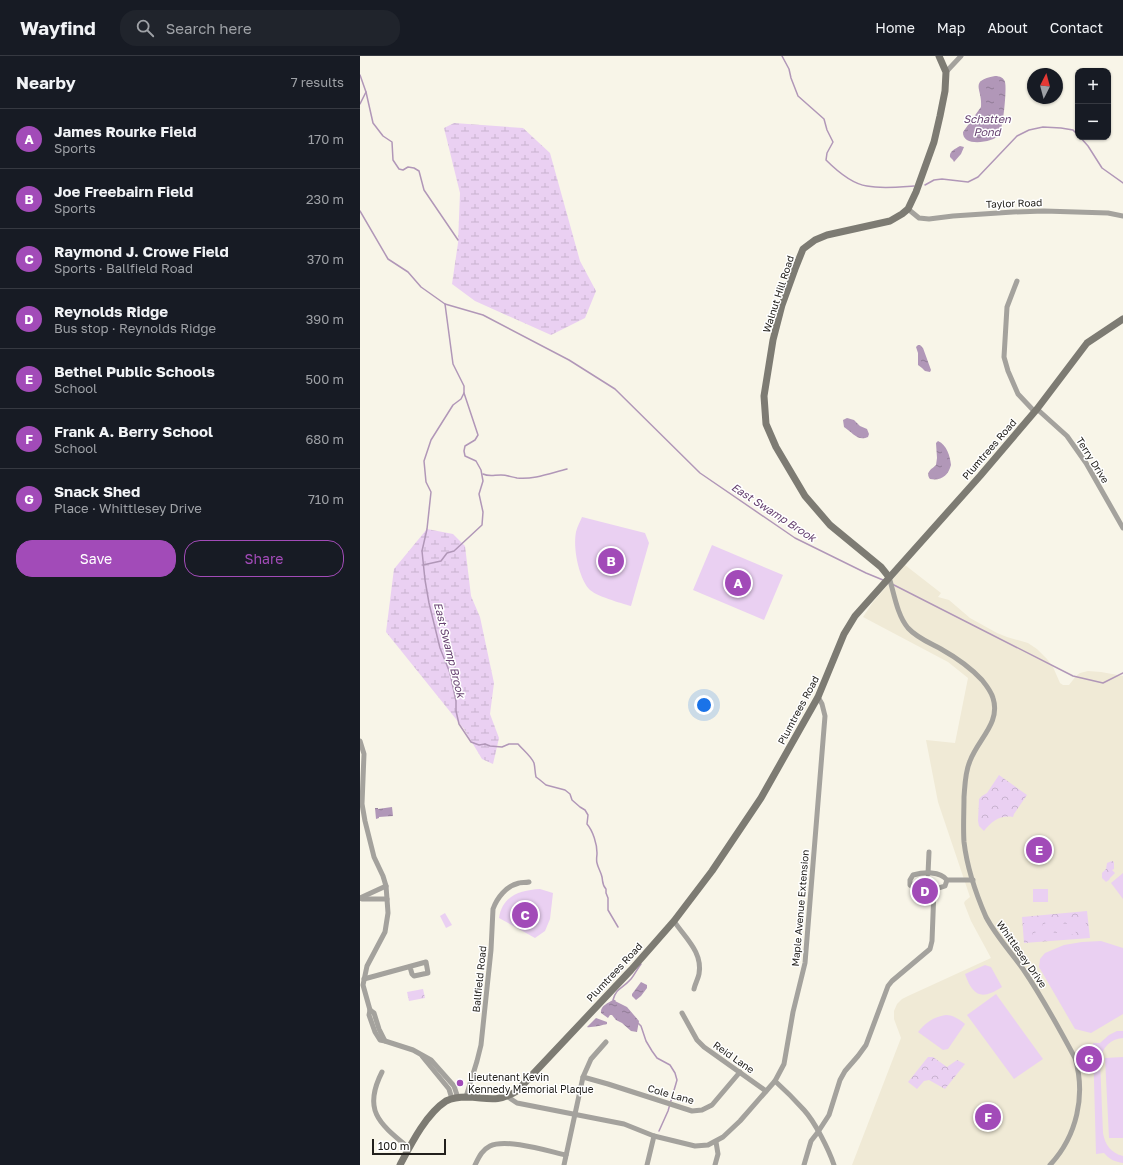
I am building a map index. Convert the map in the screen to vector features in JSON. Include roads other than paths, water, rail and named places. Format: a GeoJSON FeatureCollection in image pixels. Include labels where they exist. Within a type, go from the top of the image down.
{"type":"FeatureCollection","features":[{"type":"Feature","properties":{"kind":"main road"},"geometry":{"type":"LineString","coordinates":[[908,209],[916,192],[934,142],[945,91],[946,72],[939,56]]}},
{"type":"Feature","properties":{"kind":"main road","name":"Walnut Hill Road"},"geometry":{"type":"LineString","coordinates":[[889,578],[881,567],[830,525],[805,496],[776,447],[766,424],[764,396],[773,340],[782,305],[803,249],[815,240],[828,235],[890,221],[908,209]]}},
{"type":"Feature","properties":{"kind":"main road","name":"Plumtrees Road"},"geometry":{"type":"LineString","coordinates":[[508,1097],[525,1083],[631,970],[674,921],[712,871],[761,798],[818,697],[848,628],[857,613],[980,476],[1036,410],[1087,343],[1123,319]]}},
{"type":"Feature","properties":{"kind":"main road"},"geometry":{"type":"LineString","coordinates":[[400,1165],[426,1121],[434,1111],[446,1102],[455,1098],[466,1097],[495,1100],[508,1097]]}},
{"type":"Feature","properties":{"kind":"street"},"geometry":{"type":"LineString","coordinates":[[946,72],[961,56]]}},
{"type":"Feature","properties":{"kind":"street","name":"Taylor Road"},"geometry":{"type":"LineString","coordinates":[[908,209],[919,218],[929,219],[953,216],[1037,211],[1108,213],[1123,216]]}},
{"type":"Feature","properties":{"kind":"street","name":"Terry Drive"},"geometry":{"type":"LineString","coordinates":[[1017,281],[1006,307],[1004,357],[1018,394],[1067,436],[1086,463],[1123,528]]}},
{"type":"Feature","properties":{"kind":"street","name":"Whittlesey Drive"},"geometry":{"type":"LineString","coordinates":[[889,578],[900,613],[908,627],[922,639],[963,662],[975,672],[985,684],[993,698],[995,713],[993,722],[970,761],[965,780],[964,842],[966,856],[973,880],[986,917],[992,928],[1035,987],[1064,1036],[1077,1063],[1080,1082],[1078,1109],[1064,1148],[1050,1165]]}},
{"type":"Feature","properties":{"kind":"street","name":"Maple Avenue Extension"},"geometry":{"type":"LineString","coordinates":[[716,1142],[723,1137],[775,1081],[784,1064],[793,1012],[805,963],[825,716],[822,704],[818,697]]}},
{"type":"Feature","properties":{"kind":"street"},"geometry":{"type":"LineString","coordinates":[[360,741],[364,754],[362,804],[374,857],[384,876],[388,913],[385,932],[367,966],[364,979],[364,990],[370,1010],[369,1015],[377,1037],[380,1040],[413,1050],[437,1065],[454,1086],[455,1098]]}},
{"type":"Feature","properties":{"kind":"street"},"geometry":{"type":"LineString","coordinates":[[928,874],[929,852]]}},
{"type":"Feature","properties":{"kind":"street"},"geometry":{"type":"LineString","coordinates":[[947,880],[945,886],[934,889],[914,888],[910,885],[910,880],[913,875],[918,874],[937,873],[947,880],[973,880]]}},
{"type":"Feature","properties":{"kind":"street","name":"Ballfield Road"},"geometry":{"type":"LineString","coordinates":[[466,1097],[477,1061],[480,1045],[491,950],[493,909],[495,903],[506,890],[513,885],[529,882]]}},
{"type":"Feature","properties":{"kind":"street"},"geometry":{"type":"LineString","coordinates":[[360,899],[386,886]]}},
{"type":"Feature","properties":{"kind":"street"},"geometry":{"type":"LineString","coordinates":[[804,1165],[811,1141],[829,1115],[840,1080],[845,1071],[866,1045],[888,986],[930,949],[932,941],[934,889]]}},
{"type":"Feature","properties":{"kind":"street"},"geometry":{"type":"LineString","coordinates":[[360,899],[387,899]]}},
{"type":"Feature","properties":{"kind":"street"},"geometry":{"type":"LineString","coordinates":[[674,921],[695,950],[699,961],[699,974],[694,989]]}},
{"type":"Feature","properties":{"kind":"street"},"geometry":{"type":"LineString","coordinates":[[364,979],[410,967]]}},
{"type":"Feature","properties":{"kind":"street","name":"Reid Lane"},"geometry":{"type":"LineString","coordinates":[[682,1013],[697,1040],[704,1047],[766,1091]]}},
{"type":"Feature","properties":{"kind":"street"},"geometry":{"type":"LineString","coordinates":[[564,1165],[584,1077],[591,1059],[606,1042]]}},
{"type":"Feature","properties":{"kind":"street"},"geometry":{"type":"LineString","coordinates":[[382,1072],[376,1084],[374,1109],[378,1118],[386,1128],[409,1148]]}},
{"type":"Feature","properties":{"kind":"street","name":"Cole Lane"},"geometry":{"type":"LineString","coordinates":[[584,1077],[692,1111],[702,1110],[712,1105],[740,1072]]}},
{"type":"Feature","properties":{"kind":"street"},"geometry":{"type":"LineString","coordinates":[[775,1081],[805,1111],[818,1132],[834,1165]]}},
{"type":"Feature","properties":{"kind":"street"},"geometry":{"type":"LineString","coordinates":[[508,1097],[517,1103],[624,1124],[654,1136],[695,1146],[708,1145],[716,1142],[718,1154],[715,1165]]}},
{"type":"Feature","properties":{"kind":"street"},"geometry":{"type":"LineString","coordinates":[[647,1165],[654,1136]]}},
{"type":"Feature","properties":{"kind":"street"},"geometry":{"type":"LineString","coordinates":[[475,1165],[481,1152],[489,1146],[501,1143],[566,1155]]}},
{"type":"Feature","properties":{"kind":"water","name":"Schatten Pond"},"geometry":{"type":"Polygon","coordinates":[[[995,76],[1003,78],[1005,82],[1005,100],[999,135],[991,140],[973,142],[964,137],[963,132],[981,107],[979,83],[982,80],[995,76]]]}},
{"type":"Feature","properties":{"kind":"water"},"geometry":{"type":"Polygon","coordinates":[[[960,146],[964,147],[961,154],[954,162],[950,157],[950,153],[960,146]]]}},
{"type":"Feature","properties":{"kind":"water"},"geometry":{"type":"Polygon","coordinates":[[[918,345],[923,348],[931,370],[930,372],[925,371],[918,365],[918,353],[916,347],[918,345]]]}},
{"type":"Feature","properties":{"kind":"water"},"geometry":{"type":"Polygon","coordinates":[[[847,418],[854,420],[860,426],[867,429],[869,434],[868,437],[861,438],[855,436],[844,427],[843,420],[847,418]]]}},
{"type":"Feature","properties":{"kind":"water"},"geometry":{"type":"Polygon","coordinates":[[[938,441],[946,448],[951,465],[944,477],[930,479],[928,474],[936,465],[936,443],[938,441]]]}},
{"type":"Feature","properties":{"kind":"water"},"geometry":{"type":"Polygon","coordinates":[[[392,807],[393,816],[379,817],[376,819],[375,808],[392,807]]]}},
{"type":"Feature","properties":{"kind":"water"},"geometry":{"type":"Polygon","coordinates":[[[641,982],[647,985],[647,988],[636,1000],[632,994],[641,982]]]}},
{"type":"Feature","properties":{"kind":"water"},"geometry":{"type":"Polygon","coordinates":[[[613,1000],[627,1007],[639,1021],[637,1032],[631,1031],[616,1020],[612,1015],[608,1018],[601,1013],[602,1008],[613,1000]]]}},
{"type":"Feature","properties":{"kind":"water"},"geometry":{"type":"Polygon","coordinates":[[[596,1018],[607,1022],[607,1024],[587,1027],[596,1018]]]}},
{"type":"Feature","properties":{"kind":"waterway"},"geometry":{"type":"LineString","coordinates":[[782,56],[789,69],[798,96],[824,119],[827,130],[833,142],[827,153],[826,160],[845,176],[861,185],[885,188],[914,186]]}},
{"type":"Feature","properties":{"kind":"waterway","name":"East Swamp Brook"},"geometry":{"type":"LineString","coordinates":[[360,75],[366,92],[360,104]]}},
{"type":"Feature","properties":{"kind":"waterway"},"geometry":{"type":"LineString","coordinates":[[366,92],[373,123],[383,136],[392,142],[393,160],[399,169],[403,170],[408,167],[419,171],[424,190],[458,240]]}},
{"type":"Feature","properties":{"kind":"waterway"},"geometry":{"type":"LineString","coordinates":[[925,185],[934,180],[942,179],[968,182],[978,177],[1017,136],[1029,130],[1043,127],[1061,128],[1073,130],[1075,132]]}},
{"type":"Feature","properties":{"kind":"waterway"},"geometry":{"type":"LineString","coordinates":[[1083,140],[1102,168],[1123,183]]}},
{"type":"Feature","properties":{"kind":"waterway","name":"East Swamp Brook"},"geometry":{"type":"LineString","coordinates":[[360,211],[388,259],[408,272],[421,287],[445,304],[483,315],[569,360],[615,389],[700,473],[795,538],[883,580]]}},
{"type":"Feature","properties":{"kind":"waterway","name":"East Swamp Brook"},"geometry":{"type":"LineString","coordinates":[[445,304],[453,364],[464,386],[464,393],[461,399],[453,405],[431,440],[424,461],[426,482],[431,492],[427,529],[422,551],[429,603],[440,648],[450,673],[459,724],[471,742],[479,745],[485,744],[502,747],[509,744],[518,744],[533,760],[536,777],[546,785],[565,790],[570,794],[572,800],[585,810],[588,815],[587,824],[593,834],[597,849],[597,862],[602,875],[603,885],[606,889],[608,910],[618,927]]}},
{"type":"Feature","properties":{"kind":"waterway"},"geometry":{"type":"LineString","coordinates":[[423,565],[441,561],[447,553],[454,551],[482,525],[483,512],[479,494],[483,481],[481,470],[476,461],[465,456],[464,451],[465,446],[475,440],[478,435],[464,393]]}},
{"type":"Feature","properties":{"kind":"waterway"},"geometry":{"type":"LineString","coordinates":[[483,474],[489,476],[503,475],[517,478],[529,478],[567,469]]}},
{"type":"Feature","properties":{"kind":"waterway","name":"East Swamp Brook"},"geometry":{"type":"LineString","coordinates":[[892,584],[1073,676],[1103,683],[1123,673]]}},
{"type":"Feature","properties":{"kind":"waterway","name":"East Swamp Brook"},"geometry":{"type":"LineString","coordinates":[[615,1001],[613,1000],[616,993],[627,983],[641,964]]}},
{"type":"Feature","properties":{"kind":"waterway","name":"East Swamp Brook"},"geometry":{"type":"LineString","coordinates":[[638,1023],[641,1026],[646,1041],[652,1051],[657,1058],[670,1065],[677,1080],[668,1111],[659,1131]]}},
{"type":"Feature","properties":{"kind":"place","name":"Joe Freebairn Field"},"geometry":{"type":"Point","coordinates":[611,561]}},
{"type":"Feature","properties":{"kind":"place","name":"James Rourke Field"},"geometry":{"type":"Point","coordinates":[738,583]}},
{"type":"Feature","properties":{"kind":"place","name":"Bethel Public Schools"},"geometry":{"type":"Point","coordinates":[1039,850]}},
{"type":"Feature","properties":{"kind":"place","name":"Reynolds Ridge"},"geometry":{"type":"Point","coordinates":[925,891]}},
{"type":"Feature","properties":{"kind":"place","name":"Raymond J. Crowe Field"},"geometry":{"type":"Point","coordinates":[525,915]}},
{"type":"Feature","properties":{"kind":"place","name":"Snack Shed"},"geometry":{"type":"Point","coordinates":[1089,1059]}},
{"type":"Feature","properties":{"kind":"place","name":"Lieutenant Kevin Kennedy Memorial Plaque"},"geometry":{"type":"Point","coordinates":[460,1083]}},
{"type":"Feature","properties":{"kind":"place","name":"Frank A. Berry School"},"geometry":{"type":"Point","coordinates":[988,1117]}}]}
